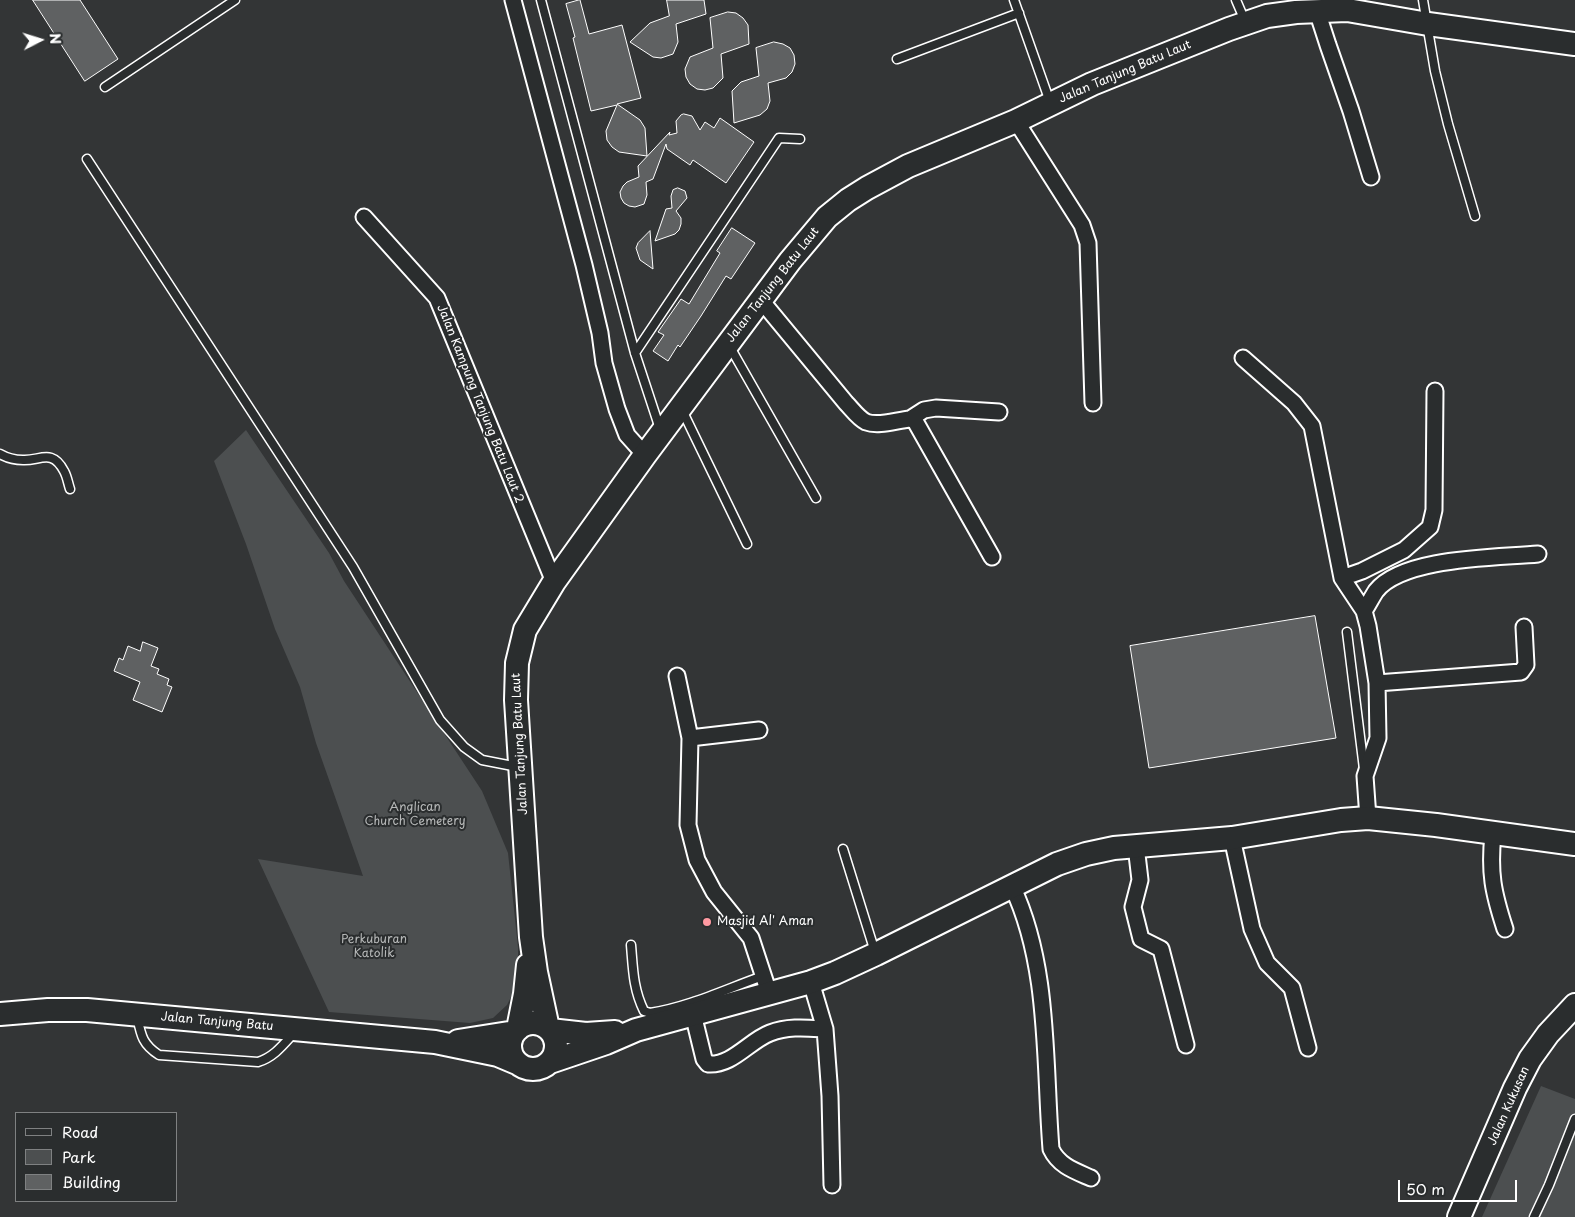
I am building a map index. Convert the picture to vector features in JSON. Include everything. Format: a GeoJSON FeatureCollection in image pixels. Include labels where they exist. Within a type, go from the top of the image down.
{"type":"FeatureCollection","features":[{"type":"Feature","properties":{"kind":"street"},"geometry":{"type":"LineString","coordinates":[[513,0],[584,265],[600,333],[604,363],[617,408],[627,435],[645,454]]}},
{"type":"Feature","properties":{"kind":"street","name":"Jalan Tanjung Batu Laut"},"geometry":{"type":"LineString","coordinates":[[549,1029],[536,972],[531,937],[520,767],[516,700],[517,664],[525,630],[554,582],[645,454],[662,434],[760,299],[811,235],[828,217],[848,200],[908,166],[1016,121],[1092,84],[1246,22],[1288,10],[1347,10],[1428,24],[1575,44]]}},
{"type":"Feature","properties":{"kind":"street"},"geometry":{"type":"LineString","coordinates":[[1317,11],[1351,110],[1371,177]]}},
{"type":"Feature","properties":{"kind":"street"},"geometry":{"type":"LineString","coordinates":[[1016,121],[1082,226],[1088,243],[1093,403]]}},
{"type":"Feature","properties":{"kind":"street","name":"Jalan Kampung Tanjung Batu Laut 2"},"geometry":{"type":"LineString","coordinates":[[364,217],[436,298],[554,582]]}},
{"type":"Feature","properties":{"kind":"street"},"geometry":{"type":"LineString","coordinates":[[760,299],[846,403],[859,417],[867,422],[874,424],[910,419],[924,410],[936,408],[999,412]]}},
{"type":"Feature","properties":{"kind":"street"},"geometry":{"type":"LineString","coordinates":[[1243,358],[1294,403],[1312,426],[1342,578],[1364,611],[1377,682],[1378,738],[1365,776],[1368,818]]}},
{"type":"Feature","properties":{"kind":"street"},"geometry":{"type":"LineString","coordinates":[[1342,578],[1404,550],[1430,527],[1434,510],[1435,391]]}},
{"type":"Feature","properties":{"kind":"street"},"geometry":{"type":"LineString","coordinates":[[910,419],[918,425],[992,557]]}},
{"type":"Feature","properties":{"kind":"street"},"geometry":{"type":"LineString","coordinates":[[1364,611],[1377,590],[1400,574],[1432,564],[1538,554]]}},
{"type":"Feature","properties":{"kind":"street"},"geometry":{"type":"LineString","coordinates":[[1377,682],[1521,672],[1526,665],[1524,627]]}},
{"type":"Feature","properties":{"kind":"street"},"geometry":{"type":"LineString","coordinates":[[677,676],[690,738],[688,824],[697,860],[714,892],[751,938],[766,985]]}},
{"type":"Feature","properties":{"kind":"street"},"geometry":{"type":"LineString","coordinates":[[690,738],[759,730]]}},
{"type":"Feature","properties":{"kind":"street"},"geometry":{"type":"LineString","coordinates":[[636,1030],[586,1034],[549,1029],[542,1025],[529,1023],[517,1031],[512,1038],[511,1051],[517,1063],[530,1069],[537,1069],[550,1062],[606,1043],[636,1030],[693,1014],[766,985],[811,982],[876,954],[1057,864],[1086,854],[1114,848],[1232,838],[1341,820],[1368,818],[1548,839],[1575,844]]}},
{"type":"Feature","properties":{"kind":"street"},"geometry":{"type":"LineString","coordinates":[[1493,834],[1491,874],[1495,898],[1505,929]]}},
{"type":"Feature","properties":{"kind":"street"},"geometry":{"type":"LineString","coordinates":[[1232,838],[1252,929],[1267,963],[1292,988],[1308,1048]]}},
{"type":"Feature","properties":{"kind":"street"},"geometry":{"type":"LineString","coordinates":[[1136,846],[1140,880],[1133,907],[1141,939],[1161,950],[1186,1044]]}},
{"type":"Feature","properties":{"kind":"street"},"geometry":{"type":"LineString","coordinates":[[1012,886],[1026,920],[1038,973],[1051,1149],[1055,1158],[1064,1165],[1091,1178]]}},
{"type":"Feature","properties":{"kind":"street","name":"Jalan Tanjung Batu Laut"},"geometry":{"type":"LineString","coordinates":[[517,1031],[525,994],[531,937]]}},
{"type":"Feature","properties":{"kind":"street"},"geometry":{"type":"LineString","coordinates":[[811,982],[825,1029],[830,1096],[832,1185]]}},
{"type":"Feature","properties":{"kind":"street","name":"Jalan Kukusan"},"geometry":{"type":"LineString","coordinates":[[1459,1217],[1515,1088],[1530,1059],[1548,1034],[1575,1005]]}},
{"type":"Feature","properties":{"kind":"street","name":"Jalan Tanjung Batu"},"geometry":{"type":"LineString","coordinates":[[0,1014],[48,1010],[87,1010],[435,1042],[498,1055],[517,1063]]}},
{"type":"Feature","properties":{"kind":"street"},"geometry":{"type":"LineString","coordinates":[[693,1014],[704,1059],[708,1064],[716,1065],[770,1033],[785,1029],[825,1029]]}},
{"type":"Feature","properties":{"kind":"street"},"geometry":{"type":"LineString","coordinates":[[549,1029],[556,1043],[554,1057],[550,1062]]}},
{"type":"Feature","properties":{"kind":"street","name":"Jalan Tanjung Batu"},"geometry":{"type":"LineString","coordinates":[[435,1042],[474,1039],[517,1031]]}},
{"type":"Feature","properties":{"kind":"lane"},"geometry":{"type":"LineString","coordinates":[[105,87],[235,0]]}},
{"type":"Feature","properties":{"kind":"lane"},"geometry":{"type":"LineString","coordinates":[[541,0],[635,353],[662,434]]}},
{"type":"Feature","properties":{"kind":"lane"},"geometry":{"type":"LineString","coordinates":[[1014,0],[1051,104]]}},
{"type":"Feature","properties":{"kind":"lane"},"geometry":{"type":"LineString","coordinates":[[1236,0],[1246,22]]}},
{"type":"Feature","properties":{"kind":"lane"},"geometry":{"type":"LineString","coordinates":[[1423,0],[1439,88],[1475,216]]}},
{"type":"Feature","properties":{"kind":"lane"},"geometry":{"type":"LineString","coordinates":[[897,59],[1018,13]]}},
{"type":"Feature","properties":{"kind":"lane"},"geometry":{"type":"LineString","coordinates":[[635,353],[778,138],[800,139]]}},
{"type":"Feature","properties":{"kind":"lane"},"geometry":{"type":"LineString","coordinates":[[87,160],[353,567],[440,720],[464,747],[482,760],[520,767]]}},
{"type":"Feature","properties":{"kind":"lane"},"geometry":{"type":"LineString","coordinates":[[728,343],[816,498]]}},
{"type":"Feature","properties":{"kind":"lane"},"geometry":{"type":"LineString","coordinates":[[681,408],[747,544]]}},
{"type":"Feature","properties":{"kind":"lane"},"geometry":{"type":"LineString","coordinates":[[0,454],[24,461],[44,456],[52,458],[63,469],[70,489]]}},
{"type":"Feature","properties":{"kind":"lane"},"geometry":{"type":"LineString","coordinates":[[1347,632],[1365,776]]}},
{"type":"Feature","properties":{"kind":"lane"},"geometry":{"type":"LineString","coordinates":[[843,849],[876,954]]}},
{"type":"Feature","properties":{"kind":"lane"},"geometry":{"type":"LineString","coordinates":[[631,945],[637,997],[644,1011],[650,1013],[702,999],[727,988],[766,985]]}},
{"type":"Feature","properties":{"kind":"lane"},"geometry":{"type":"LineString","coordinates":[[137,1015],[143,1040],[150,1049],[159,1055],[258,1062],[268,1059],[277,1052],[297,1030]]}},
{"type":"Feature","properties":{"kind":"lane"},"geometry":{"type":"LineString","coordinates":[[1534,1217],[1575,1119]]}},
{"type":"Feature","properties":{"kind":"green space","name":"Anglican Church Cemetery"},"geometry":{"type":"Polygon","coordinates":[[[246,430],[329,553],[344,581],[482,791],[508,853],[518,947],[516,987],[507,1005],[493,1018],[470,1023],[329,1012],[258,859],[363,876],[316,743],[300,687],[275,629],[246,544],[214,461],[246,430]]]}},
{"type":"Feature","properties":{"kind":"green space"},"geometry":{"type":"Polygon","coordinates":[[[1541,1086],[1575,1099],[1575,1217],[1482,1217],[1541,1086]]]}},
{"type":"Feature","properties":{"kind":"building"},"geometry":{"type":"Polygon","coordinates":[[[33,0],[80,0],[118,59],[85,81],[33,0]]]}},
{"type":"Feature","properties":{"kind":"building"},"geometry":{"type":"Polygon","coordinates":[[[580,0],[589,34],[622,25],[641,98],[617,104],[640,120],[645,128],[647,156],[619,152],[607,140],[606,131],[617,105],[591,111],[566,4],[580,0]]]}},
{"type":"Feature","properties":{"kind":"building"},"geometry":{"type":"Polygon","coordinates":[[[667,0],[704,0],[706,14],[676,24],[678,42],[673,54],[661,58],[653,57],[630,42],[650,23],[669,16],[667,0]]]}},
{"type":"Feature","properties":{"kind":"building"},"geometry":{"type":"Polygon","coordinates":[[[728,12],[736,13],[748,25],[749,44],[721,54],[723,78],[713,88],[697,89],[690,84],[686,77],[685,69],[690,57],[713,48],[710,18],[728,12]]]}},
{"type":"Feature","properties":{"kind":"building"},"geometry":{"type":"Polygon","coordinates":[[[774,42],[790,48],[794,55],[795,64],[792,72],[786,78],[768,83],[770,101],[767,109],[760,115],[734,123],[732,91],[741,82],[759,76],[756,48],[774,42]]]}},
{"type":"Feature","properties":{"kind":"building"},"geometry":{"type":"Polygon","coordinates":[[[684,114],[692,116],[700,130],[705,122],[714,128],[720,118],[754,142],[726,183],[693,160],[690,165],[667,149],[666,144],[653,179],[646,182],[647,195],[644,204],[635,207],[624,203],[620,192],[623,186],[627,182],[639,177],[638,166],[670,132],[669,135],[677,133],[676,121],[684,114]]]}},
{"type":"Feature","properties":{"kind":"building"},"geometry":{"type":"Polygon","coordinates":[[[678,188],[685,191],[687,198],[676,211],[681,218],[679,230],[675,234],[655,241],[666,209],[672,208],[671,196],[673,190],[678,188]]]}},
{"type":"Feature","properties":{"kind":"building"},"geometry":{"type":"Polygon","coordinates":[[[732,228],[755,243],[731,279],[726,276],[680,347],[678,345],[668,361],[653,351],[664,335],[658,332],[681,299],[689,304],[720,253],[717,251],[732,228]]]}},
{"type":"Feature","properties":{"kind":"building"},"geometry":{"type":"Polygon","coordinates":[[[650,231],[653,269],[640,260],[636,248],[638,243],[650,231]]]}},
{"type":"Feature","properties":{"kind":"building"},"geometry":{"type":"Polygon","coordinates":[[[1315,616],[1336,738],[1149,768],[1130,646],[1315,616]]]}},
{"type":"Feature","properties":{"kind":"building"},"geometry":{"type":"Polygon","coordinates":[[[143,642],[158,648],[151,666],[159,669],[157,674],[169,679],[167,685],[172,687],[162,712],[133,700],[140,682],[114,671],[119,658],[123,660],[128,646],[140,651],[143,642]]]}},
{"type":"Feature","properties":{"kind":"place","name":"Masjid Al' Aman"},"geometry":{"type":"Point","coordinates":[707,922]}},
{"type":"Feature","properties":{"kind":"park label","name":"Perkuburan Katolik"},"geometry":{"type":"Point","coordinates":[374,947]}}]}
